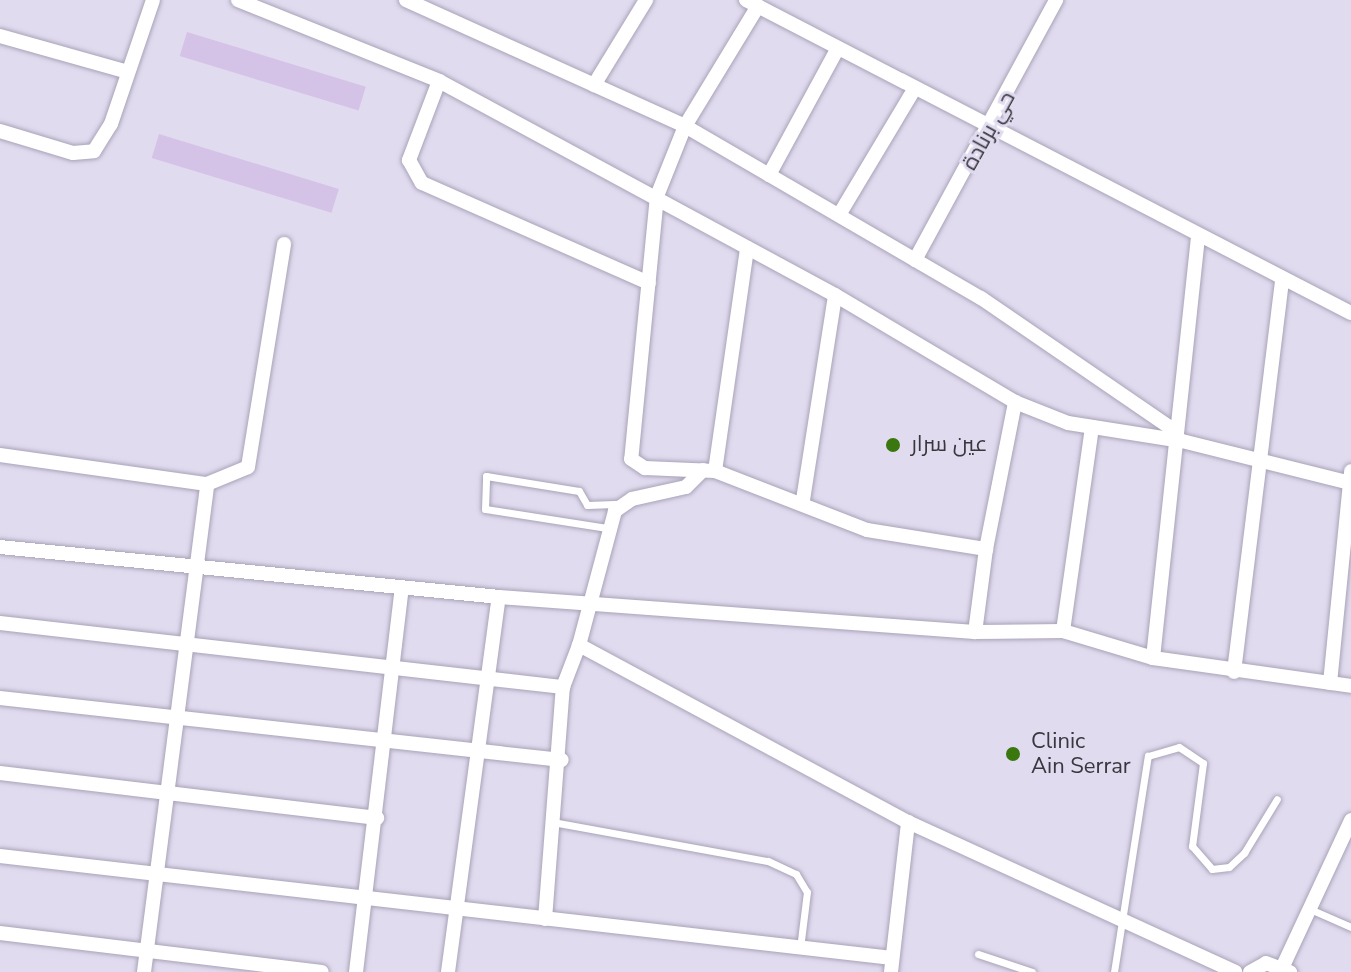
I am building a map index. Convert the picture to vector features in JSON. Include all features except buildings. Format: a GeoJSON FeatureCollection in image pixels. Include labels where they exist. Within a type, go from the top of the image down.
{"type":"FeatureCollection","features":[{"type":"Feature","properties":{"kind":"street"},"geometry":{"type":"LineString","coordinates":[[0,131],[73,153],[94,151],[128,72],[153,0]]}},
{"type":"Feature","properties":{"kind":"street"},"geometry":{"type":"LineString","coordinates":[[238,0],[439,81],[657,196],[835,295],[1015,402],[1092,427],[1178,436],[1261,461],[1351,479],[1330,683]]}},
{"type":"Feature","properties":{"kind":"street"},"geometry":{"type":"LineString","coordinates":[[406,0],[685,126],[915,260],[1178,436]]}},
{"type":"Feature","properties":{"kind":"street"},"geometry":{"type":"LineString","coordinates":[[594,85],[646,0]]}},
{"type":"Feature","properties":{"kind":"street","name":"حي برنادة"},"geometry":{"type":"LineString","coordinates":[[915,260],[993,126],[1056,0]]}},
{"type":"Feature","properties":{"kind":"street"},"geometry":{"type":"LineString","coordinates":[[986,549],[867,530],[803,500],[709,470],[645,468],[628,451],[657,196],[685,126],[752,3],[837,50],[993,126],[1198,239],[1351,313]]}},
{"type":"Feature","properties":{"kind":"street"},"geometry":{"type":"LineString","coordinates":[[0,36],[128,72]]}},
{"type":"Feature","properties":{"kind":"street"},"geometry":{"type":"LineString","coordinates":[[769,175],[837,50]]}},
{"type":"Feature","properties":{"kind":"street"},"geometry":{"type":"LineString","coordinates":[[439,81],[409,160],[422,183],[649,283]]}},
{"type":"Feature","properties":{"kind":"street"},"geometry":{"type":"LineString","coordinates":[[839,215],[915,88]]}},
{"type":"Feature","properties":{"kind":"street"},"geometry":{"type":"LineString","coordinates":[[1153,658],[1198,239]]}},
{"type":"Feature","properties":{"kind":"street"},"geometry":{"type":"LineString","coordinates":[[0,455],[207,484],[248,467],[255,447],[284,244]]}},
{"type":"Feature","properties":{"kind":"street"},"geometry":{"type":"LineString","coordinates":[[545,919],[558,823],[563,687],[579,645],[607,528],[622,504],[686,487],[709,470],[747,248]]}},
{"type":"Feature","properties":{"kind":"street"},"geometry":{"type":"LineString","coordinates":[[1234,672],[1282,281]]}},
{"type":"Feature","properties":{"kind":"street"},"geometry":{"type":"LineString","coordinates":[[803,500],[835,295]]}},
{"type":"Feature","properties":{"kind":"street"},"geometry":{"type":"LineString","coordinates":[[975,632],[986,549],[1015,402]]}},
{"type":"Feature","properties":{"kind":"street"},"geometry":{"type":"LineString","coordinates":[[1063,631],[1092,427]]}},
{"type":"Feature","properties":{"kind":"street"},"geometry":{"type":"LineString","coordinates":[[144,972],[158,877],[182,646],[207,484]]}},
{"type":"Feature","properties":{"kind":"street"},"geometry":{"type":"LineString","coordinates":[[0,547],[193,571],[499,597],[590,601],[975,632],[1063,631],[1153,658],[1234,672],[1351,686]]}},
{"type":"Feature","properties":{"kind":"street"},"geometry":{"type":"LineString","coordinates":[[356,972],[389,744],[402,589]]}},
{"type":"Feature","properties":{"kind":"street"},"geometry":{"type":"LineString","coordinates":[[448,972],[485,679],[499,597]]}},
{"type":"Feature","properties":{"kind":"street"},"geometry":{"type":"LineString","coordinates":[[0,623],[563,687]]}},
{"type":"Feature","properties":{"kind":"street"},"geometry":{"type":"LineString","coordinates":[[579,645],[908,822],[1120,924],[1235,972]]}},
{"type":"Feature","properties":{"kind":"street"},"geometry":{"type":"LineString","coordinates":[[0,698],[475,755],[562,760]]}},
{"type":"Feature","properties":{"kind":"street"},"geometry":{"type":"LineString","coordinates":[[0,773],[377,818]]}},
{"type":"Feature","properties":{"kind":"street"},"geometry":{"type":"LineString","coordinates":[[1250,972],[1266,963],[1286,969],[1308,909],[1351,820]]}},
{"type":"Feature","properties":{"kind":"street"},"geometry":{"type":"LineString","coordinates":[[0,856],[799,950],[891,965],[908,822]]}},
{"type":"Feature","properties":{"kind":"street"},"geometry":{"type":"LineString","coordinates":[[0,933],[322,972]]}},
{"type":"Feature","properties":{"kind":"lane"},"geometry":{"type":"LineString","coordinates":[[607,528],[485,509],[486,476],[579,491],[587,505],[622,504]]}},
{"type":"Feature","properties":{"kind":"lane"},"geometry":{"type":"LineString","coordinates":[[1114,972],[1148,756],[1179,747],[1203,763],[1192,846],[1212,869],[1229,867],[1244,853],[1277,799]]}},
{"type":"Feature","properties":{"kind":"lane"},"geometry":{"type":"LineString","coordinates":[[558,823],[768,861],[796,874],[807,892],[799,950]]}},
{"type":"Feature","properties":{"kind":"lane"},"geometry":{"type":"LineString","coordinates":[[1308,909],[1351,927]]}},
{"type":"Feature","properties":{"kind":"lane"},"geometry":{"type":"LineString","coordinates":[[978,954],[1032,972]]}},
{"type":"Feature","properties":{"kind":"place","name":"عين سرار"},"geometry":{"type":"Point","coordinates":[893,445]}},
{"type":"Feature","properties":{"kind":"place","name":"Clinic Ain Serrar"},"geometry":{"type":"Point","coordinates":[1013,754]}}]}
